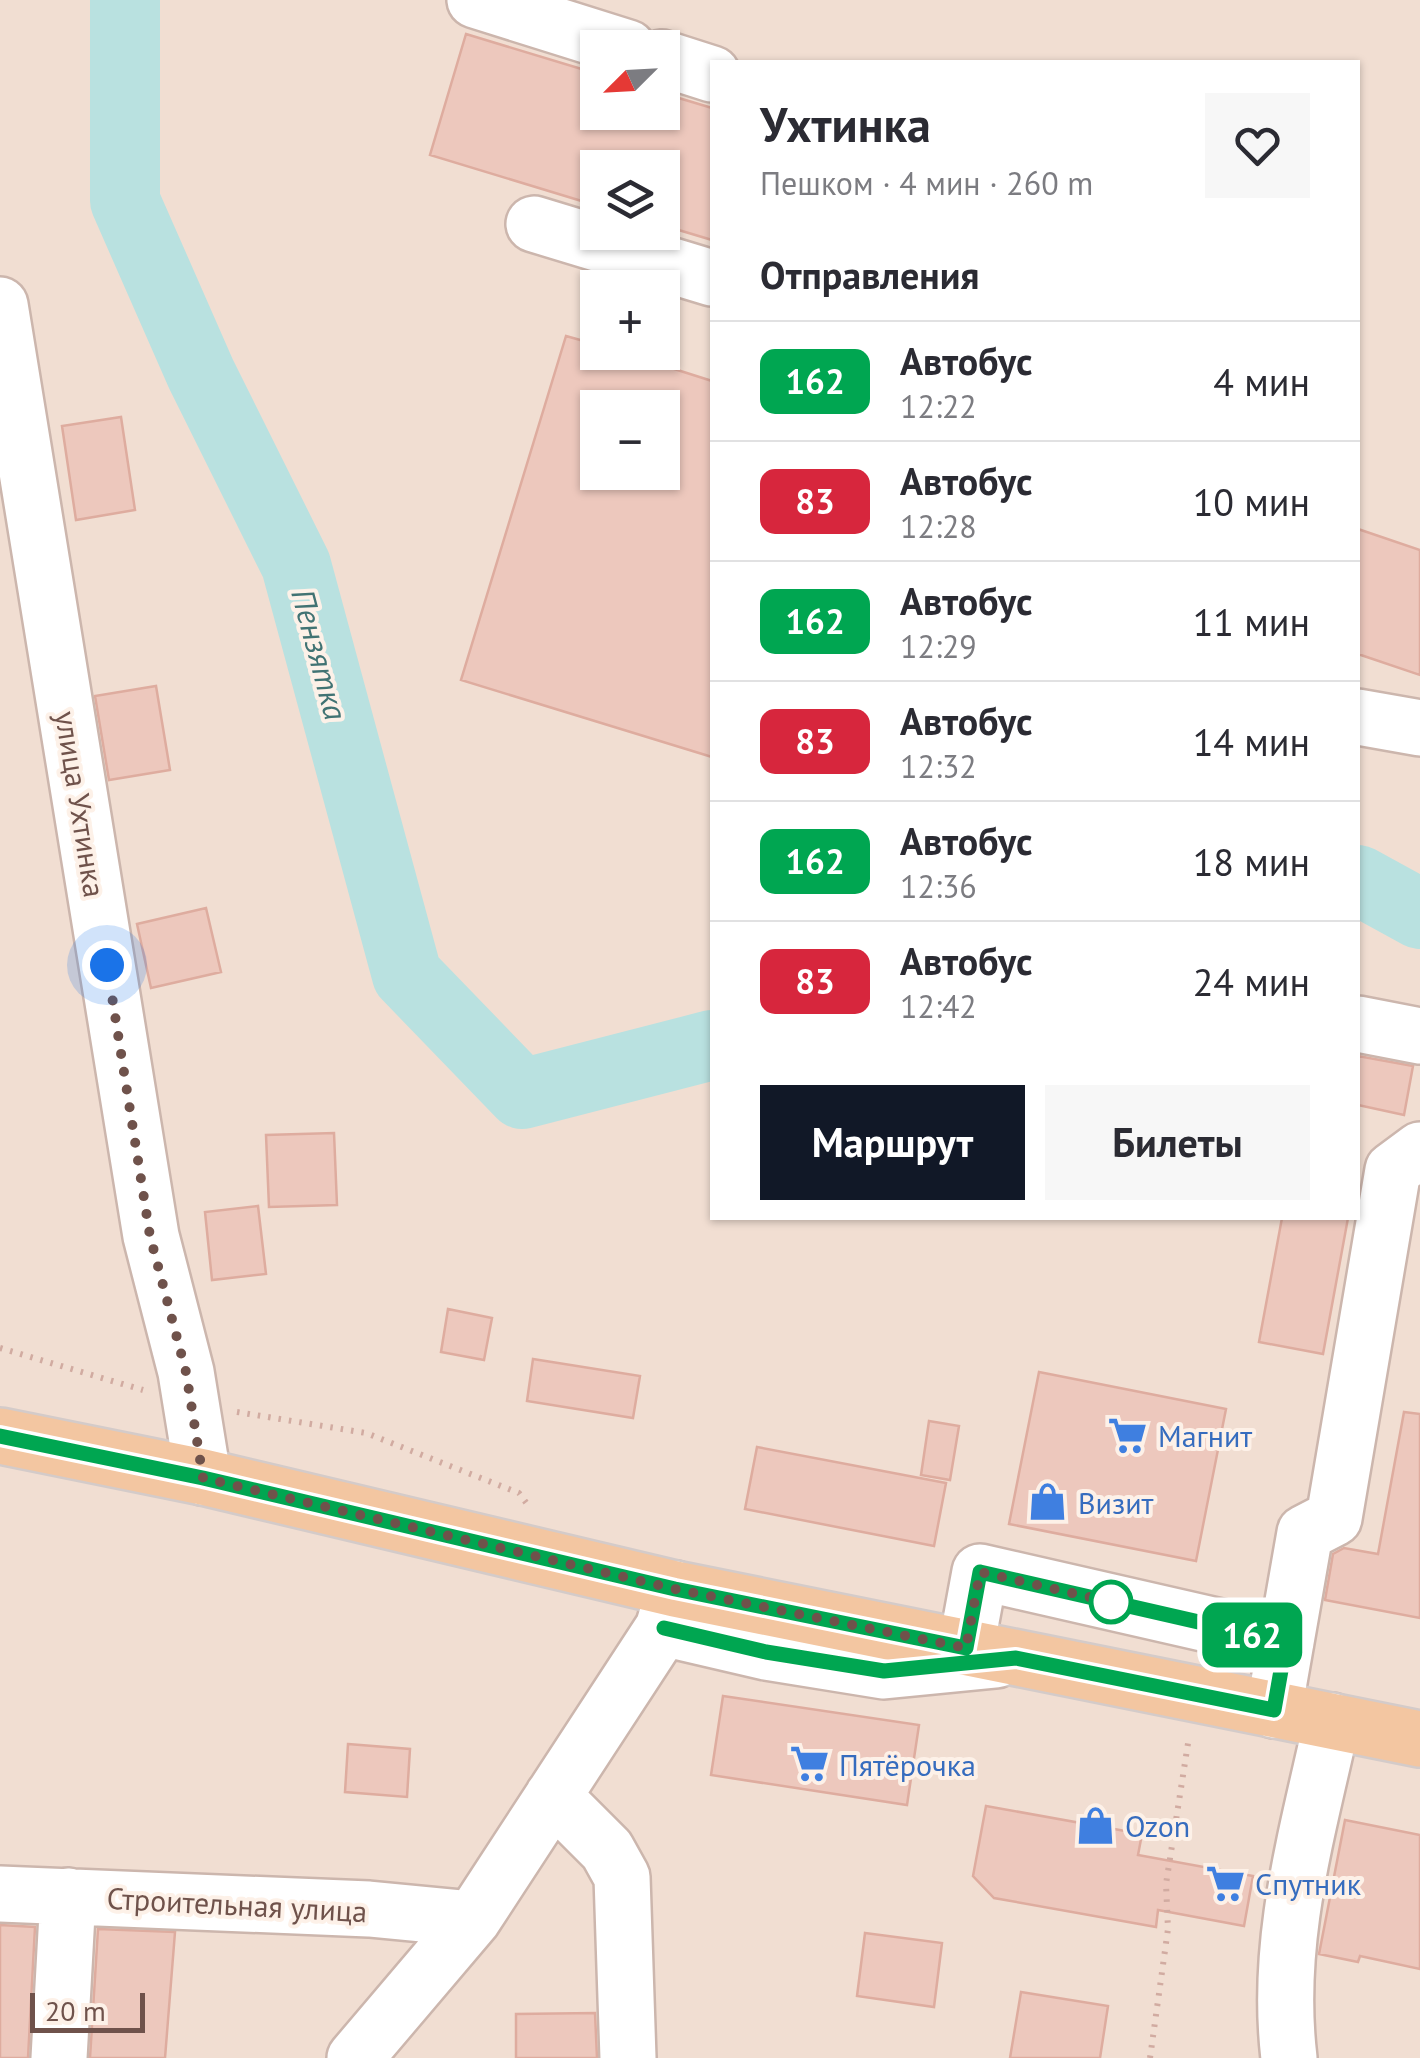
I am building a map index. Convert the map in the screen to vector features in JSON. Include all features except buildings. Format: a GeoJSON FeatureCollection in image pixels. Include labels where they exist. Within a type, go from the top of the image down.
{"type":"FeatureCollection","features":[{"type":"Feature","properties":{"kind":"main road"},"geometry":{"type":"LineString","coordinates":[[0,1436],[203,1478],[669,1609]]}},
{"type":"Feature","properties":{"kind":"main road"},"geometry":{"type":"LineString","coordinates":[[991,1653],[1420,1739]]}},
{"type":"Feature","properties":{"kind":"street"},"geometry":{"type":"LineString","coordinates":[[475,0],[580,33]]}},
{"type":"Feature","properties":{"kind":"street"},"geometry":{"type":"LineString","coordinates":[[680,64],[710,73]]}},
{"type":"Feature","properties":{"kind":"street"},"geometry":{"type":"LineString","coordinates":[[534,224],[710,277]]}},
{"type":"Feature","properties":{"kind":"street","name":"улица Ухтинка"},"geometry":{"type":"LineString","coordinates":[[0,305],[150,1236],[191,1404],[203,1478]]}},
{"type":"Feature","properties":{"kind":"street"},"geometry":{"type":"LineString","coordinates":[[1360,717],[1420,728]]}},
{"type":"Feature","properties":{"kind":"street"},"geometry":{"type":"LineString","coordinates":[[1360,1024],[1420,1036]]}},
{"type":"Feature","properties":{"kind":"street"},"geometry":{"type":"LineString","coordinates":[[1274,1710],[1305,1533],[1334,1518],[1393,1170],[1420,1150]]}},
{"type":"Feature","properties":{"kind":"street"},"geometry":{"type":"LineString","coordinates":[[355,2058],[473,1919],[669,1609],[766,1652],[884,1671],[991,1653],[980,1572],[1286,1642]]}},
{"type":"Feature","properties":{"kind":"street"},"geometry":{"type":"LineString","coordinates":[[1290,2058],[1283,2005],[1289,1922],[1332,1721]]}},
{"type":"Feature","properties":{"kind":"street"},"geometry":{"type":"LineString","coordinates":[[554,1796],[607,1850],[622,1876],[628,2058]]}},
{"type":"Feature","properties":{"kind":"street","name":"Строительная улица"},"geometry":{"type":"LineString","coordinates":[[0,1894],[369,1909],[473,1919]]}},
{"type":"Feature","properties":{"kind":"street"},"geometry":{"type":"LineString","coordinates":[[59,2058],[68,1896]]}},
{"type":"Feature","properties":{"kind":"path"},"geometry":{"type":"LineString","coordinates":[[0,1348],[191,1404],[366,1433],[519,1493],[536,1516]]}},
{"type":"Feature","properties":{"kind":"path"},"geometry":{"type":"LineString","coordinates":[[1150,2058],[1168,1929],[1166,1884],[1196,1694]]}},
{"type":"Feature","properties":{"kind":"shaded area"},"geometry":{"type":"Polygon","coordinates":[[[0,0],[1420,0],[1420,2058],[0,2058],[0,0]]]}},
{"type":"Feature","properties":{"kind":"waterway","name":"Пензятка"},"geometry":{"type":"LineString","coordinates":[[125,0],[125,201],[201,374],[296,565],[407,975],[522,1094],[710,1046]]}},
{"type":"Feature","properties":{"kind":"waterway","name":"Пензятка"},"geometry":{"type":"LineString","coordinates":[[1360,881],[1420,914]]}},
{"type":"Feature","properties":{"kind":"bus line","name":"162"},"geometry":{"type":"LineString","coordinates":[[0,1436],[203,1478],[675,1589],[966,1648],[980,1572],[1286,1642],[1274,1710],[1016,1658],[884,1671],[766,1652],[664,1628]]}},
{"type":"Feature","properties":{"kind":"place","name":"Магнит"},"geometry":{"type":"Point","coordinates":[1128,1435]}},
{"type":"Feature","properties":{"kind":"place","name":"Визит"},"geometry":{"type":"Point","coordinates":[1048,1502]}},
{"type":"Feature","properties":{"kind":"place","name":"Пятёрочка"},"geometry":{"type":"Point","coordinates":[809,1764]}},
{"type":"Feature","properties":{"kind":"place","name":"Ozon"},"geometry":{"type":"Point","coordinates":[1095,1825]}},
{"type":"Feature","properties":{"kind":"place","name":"Спутник"},"geometry":{"type":"Point","coordinates":[1225,1883]}},
{"type":"Feature","properties":{"kind":"route"},"geometry":{"type":"LineString","coordinates":[[107,965],[150,1236],[186,1372],[203,1478],[675,1589],[966,1648],[980,1572],[1111,1602]]}}]}
